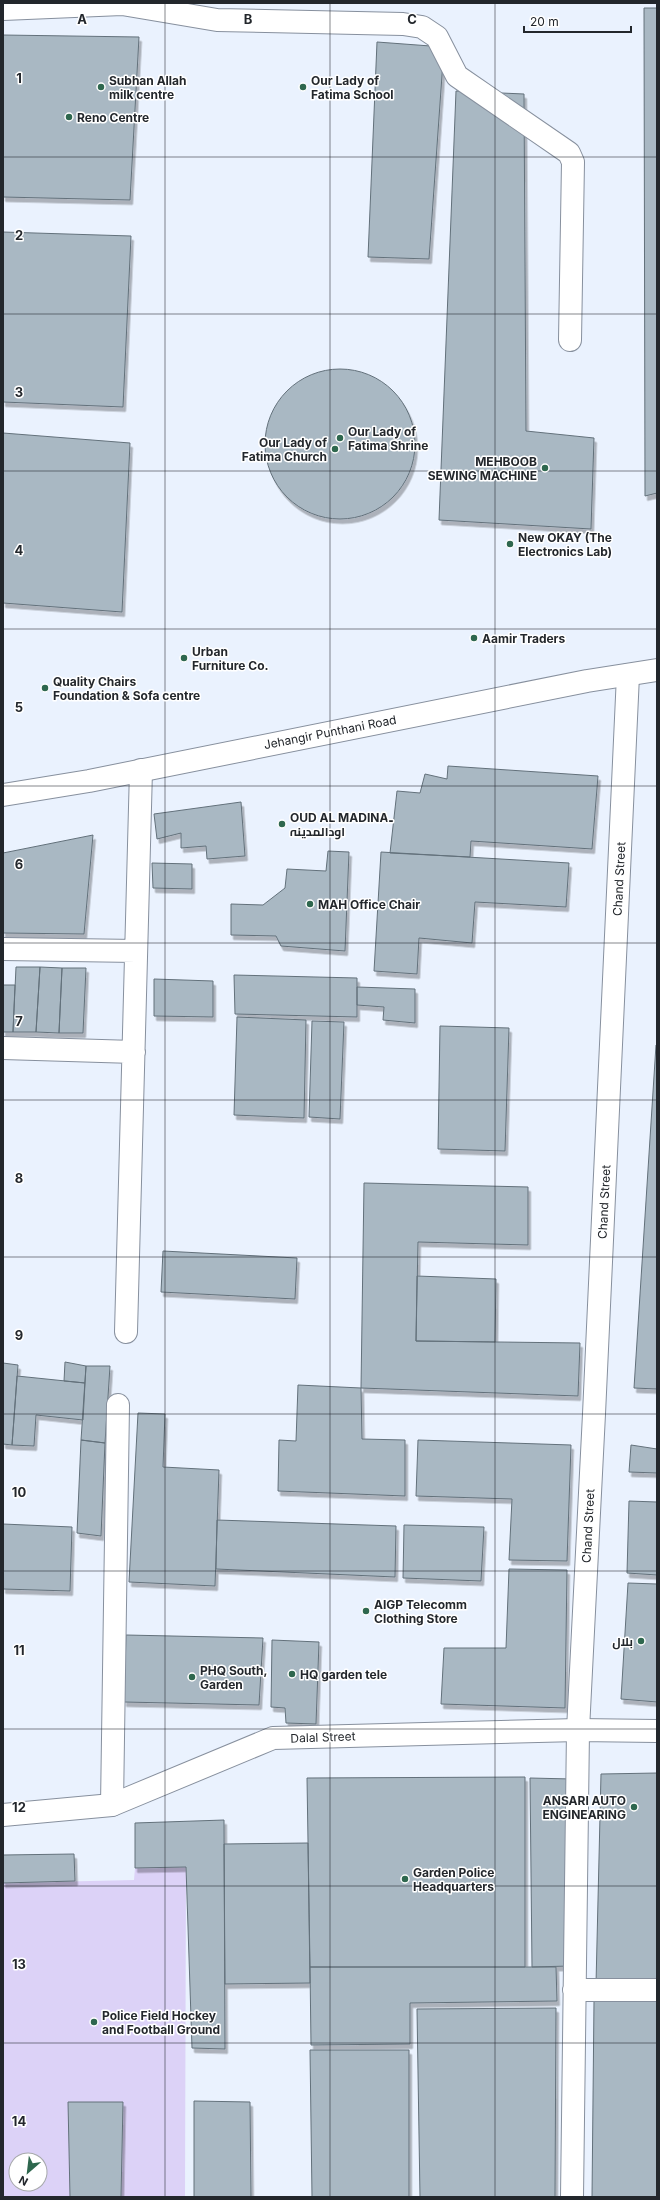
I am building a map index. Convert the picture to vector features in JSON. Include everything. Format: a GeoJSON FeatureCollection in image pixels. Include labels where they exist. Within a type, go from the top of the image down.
{"type":"FeatureCollection","features":[{"type":"Feature","properties":{"kind":"street"},"geometry":{"type":"LineString","coordinates":[[3,9],[122,4],[217,20],[402,24],[422,27],[437,37],[457,76],[569,153],[573,162],[570,340]]}},
{"type":"Feature","properties":{"kind":"street","name":"Jehangir Punthani Road"},"geometry":{"type":"LineString","coordinates":[[3,795],[141,770],[580,682],[657,670]]}},
{"type":"Feature","properties":{"kind":"street","name":"Chand Street"},"geometry":{"type":"LineString","coordinates":[[572,2197],[578,1730],[628,675]]}},
{"type":"Feature","properties":{"kind":"street"},"geometry":{"type":"LineString","coordinates":[[126,1332],[141,770]]}},
{"type":"Feature","properties":{"kind":"street"},"geometry":{"type":"LineString","coordinates":[[3,949],[136,951]]}},
{"type":"Feature","properties":{"kind":"street"},"geometry":{"type":"LineString","coordinates":[[3,1048],[134,1052]]}},
{"type":"Feature","properties":{"kind":"street"},"geometry":{"type":"LineString","coordinates":[[112,1805],[118,1405]]}},
{"type":"Feature","properties":{"kind":"street","name":"Dalal Street"},"geometry":{"type":"LineString","coordinates":[[3,1815],[112,1805],[273,1738],[578,1730],[657,1731]]}},
{"type":"Feature","properties":{"kind":"street"},"geometry":{"type":"LineString","coordinates":[[574,1990],[657,1990]]}},
{"type":"Feature","properties":{"kind":"shaded area","name":"Police Field Hockey and Football Ground"},"geometry":{"type":"Polygon","coordinates":[[[186,1867],[185,2197],[3,2197],[3,1883],[134,1880],[135,1868],[186,1867]]]}},
{"type":"Feature","properties":{"kind":"building"},"geometry":{"type":"Polygon","coordinates":[[[644,8],[657,8],[657,493],[645,496],[644,8]]]}},
{"type":"Feature","properties":{"kind":"building","name":"Reno Centre"},"geometry":{"type":"Polygon","coordinates":[[[3,35],[139,37],[130,200],[3,197],[3,35]]]}},
{"type":"Feature","properties":{"kind":"building"},"geometry":{"type":"Polygon","coordinates":[[[377,42],[444,47],[429,259],[368,257],[377,42]]]}},
{"type":"Feature","properties":{"kind":"building"},"geometry":{"type":"Polygon","coordinates":[[[456,91],[524,94],[526,431],[594,438],[591,529],[439,520],[456,91]]]}},
{"type":"Feature","properties":{"kind":"building"},"geometry":{"type":"Polygon","coordinates":[[[3,232],[131,236],[123,407],[3,402],[3,232]]]}},
{"type":"Feature","properties":{"kind":"building","name":"Our Lady of Fatima Shrine"},"geometry":{"type":"Polygon","coordinates":[[[333,369],[347,369],[362,372],[375,378],[388,386],[398,396],[412,422],[415,444],[414,459],[409,473],[398,492],[388,502],[362,516],[347,519],[333,519],[318,516],[305,510],[292,502],[282,492],[268,466],[265,451],[265,437],[268,422],[274,409],[282,396],[292,386],[318,372],[333,369]]]}},
{"type":"Feature","properties":{"kind":"building"},"geometry":{"type":"Polygon","coordinates":[[[3,433],[130,443],[122,612],[3,603],[3,433]]]}},
{"type":"Feature","properties":{"kind":"building"},"geometry":{"type":"Polygon","coordinates":[[[448,766],[598,776],[592,849],[471,841],[470,857],[390,853],[397,791],[420,793],[425,774],[447,779],[448,766]]]}},
{"type":"Feature","properties":{"kind":"building"},"geometry":{"type":"Polygon","coordinates":[[[241,802],[245,856],[207,859],[206,846],[181,848],[181,833],[157,839],[154,814],[241,802]]]}},
{"type":"Feature","properties":{"kind":"building"},"geometry":{"type":"Polygon","coordinates":[[[93,835],[84,934],[3,933],[3,853],[93,835]]]}},
{"type":"Feature","properties":{"kind":"building"},"geometry":{"type":"Polygon","coordinates":[[[328,851],[349,852],[345,951],[281,946],[276,936],[231,935],[231,904],[263,905],[285,888],[287,869],[326,871],[328,851]]]}},
{"type":"Feature","properties":{"kind":"building"},"geometry":{"type":"Polygon","coordinates":[[[381,852],[569,863],[566,907],[475,902],[472,943],[419,938],[417,974],[374,971],[381,852]]]}},
{"type":"Feature","properties":{"kind":"building"},"geometry":{"type":"Polygon","coordinates":[[[152,863],[192,864],[192,889],[153,888],[152,863]]]}},
{"type":"Feature","properties":{"kind":"building"},"geometry":{"type":"Polygon","coordinates":[[[16,967],[40,967],[36,1032],[13,1032],[16,967]]]}},
{"type":"Feature","properties":{"kind":"building"},"geometry":{"type":"Polygon","coordinates":[[[40,967],[62,968],[59,1033],[36,1032],[40,967]]]}},
{"type":"Feature","properties":{"kind":"building"},"geometry":{"type":"Polygon","coordinates":[[[62,968],[86,968],[83,1033],[59,1033],[62,968]]]}},
{"type":"Feature","properties":{"kind":"building"},"geometry":{"type":"Polygon","coordinates":[[[234,975],[357,978],[357,1017],[235,1014],[234,975]]]}},
{"type":"Feature","properties":{"kind":"building"},"geometry":{"type":"Polygon","coordinates":[[[154,979],[213,981],[213,1017],[154,1016],[154,979]]]}},
{"type":"Feature","properties":{"kind":"building"},"geometry":{"type":"Polygon","coordinates":[[[3,985],[15,985],[13,1032],[3,1032],[3,985]]]}},
{"type":"Feature","properties":{"kind":"building"},"geometry":{"type":"Polygon","coordinates":[[[357,987],[415,989],[415,1023],[383,1020],[384,1007],[357,1005],[357,987]]]}},
{"type":"Feature","properties":{"kind":"building"},"geometry":{"type":"Polygon","coordinates":[[[237,1017],[306,1020],[304,1118],[234,1115],[237,1017]]]}},
{"type":"Feature","properties":{"kind":"building"},"geometry":{"type":"Polygon","coordinates":[[[312,1021],[344,1022],[340,1119],[309,1117],[312,1021]]]}},
{"type":"Feature","properties":{"kind":"building"},"geometry":{"type":"Polygon","coordinates":[[[440,1026],[509,1028],[505,1151],[438,1149],[440,1026]]]}},
{"type":"Feature","properties":{"kind":"building"},"geometry":{"type":"Polygon","coordinates":[[[657,1045],[657,1389],[634,1388],[657,1045]]]}},
{"type":"Feature","properties":{"kind":"building"},"geometry":{"type":"Polygon","coordinates":[[[364,1183],[528,1187],[528,1245],[418,1242],[416,1341],[580,1343],[578,1396],[361,1388],[364,1183]]]}},
{"type":"Feature","properties":{"kind":"building"},"geometry":{"type":"Polygon","coordinates":[[[163,1251],[297,1258],[295,1299],[161,1292],[163,1251]]]}},
{"type":"Feature","properties":{"kind":"building"},"geometry":{"type":"Polygon","coordinates":[[[417,1276],[496,1279],[495,1342],[416,1341],[417,1276]]]}},
{"type":"Feature","properties":{"kind":"building"},"geometry":{"type":"Polygon","coordinates":[[[65,1362],[86,1366],[85,1383],[64,1381],[65,1362]]]}},
{"type":"Feature","properties":{"kind":"building"},"geometry":{"type":"Polygon","coordinates":[[[3,1363],[18,1365],[12,1445],[3,1444],[3,1363]]]}},
{"type":"Feature","properties":{"kind":"building"},"geometry":{"type":"Polygon","coordinates":[[[86,1366],[110,1366],[105,1443],[81,1440],[86,1366]]]}},
{"type":"Feature","properties":{"kind":"building"},"geometry":{"type":"Polygon","coordinates":[[[17,1376],[85,1383],[83,1420],[36,1415],[34,1446],[12,1445],[17,1376]]]}},
{"type":"Feature","properties":{"kind":"building"},"geometry":{"type":"Polygon","coordinates":[[[298,1385],[361,1388],[362,1439],[405,1440],[405,1496],[278,1491],[279,1440],[296,1441],[298,1385]]]}},
{"type":"Feature","properties":{"kind":"building"},"geometry":{"type":"Polygon","coordinates":[[[138,1413],[165,1414],[163,1467],[219,1470],[215,1586],[129,1582],[138,1413]]]}},
{"type":"Feature","properties":{"kind":"building"},"geometry":{"type":"Polygon","coordinates":[[[81,1440],[105,1443],[101,1536],[77,1533],[81,1440]]]}},
{"type":"Feature","properties":{"kind":"building"},"geometry":{"type":"Polygon","coordinates":[[[418,1440],[571,1445],[567,1561],[509,1560],[512,1499],[416,1496],[418,1440]]]}},
{"type":"Feature","properties":{"kind":"building"},"geometry":{"type":"Polygon","coordinates":[[[631,1445],[657,1449],[657,1473],[629,1472],[631,1445]]]}},
{"type":"Feature","properties":{"kind":"building"},"geometry":{"type":"Polygon","coordinates":[[[629,1501],[657,1502],[657,1575],[627,1573],[629,1501]]]}},
{"type":"Feature","properties":{"kind":"building"},"geometry":{"type":"Polygon","coordinates":[[[217,1520],[396,1526],[395,1577],[216,1569],[217,1520]]]}},
{"type":"Feature","properties":{"kind":"building"},"geometry":{"type":"Polygon","coordinates":[[[3,1524],[72,1527],[70,1591],[3,1589],[3,1524]]]}},
{"type":"Feature","properties":{"kind":"building"},"geometry":{"type":"Polygon","coordinates":[[[404,1525],[484,1527],[481,1581],[403,1578],[404,1525]]]}},
{"type":"Feature","properties":{"kind":"building"},"geometry":{"type":"Polygon","coordinates":[[[509,1569],[567,1570],[565,1708],[441,1704],[444,1648],[506,1648],[509,1569]]]}},
{"type":"Feature","properties":{"kind":"building","name":"بلال"},"geometry":{"type":"Polygon","coordinates":[[[628,1583],[657,1584],[657,1702],[621,1699],[628,1583]]]}},
{"type":"Feature","properties":{"kind":"building"},"geometry":{"type":"Polygon","coordinates":[[[126,1635],[263,1638],[259,1705],[124,1702],[126,1635]]]}},
{"type":"Feature","properties":{"kind":"building"},"geometry":{"type":"Polygon","coordinates":[[[272,1640],[319,1642],[316,1724],[286,1723],[285,1708],[271,1707],[272,1640]]]}},
{"type":"Feature","properties":{"kind":"building"},"geometry":{"type":"Polygon","coordinates":[[[657,1773],[657,1984],[596,1984],[601,1774],[657,1773]]]}},
{"type":"Feature","properties":{"kind":"building"},"geometry":{"type":"Polygon","coordinates":[[[525,1777],[525,1967],[310,1967],[307,1778],[525,1777]]]}},
{"type":"Feature","properties":{"kind":"building"},"geometry":{"type":"Polygon","coordinates":[[[530,1778],[572,1779],[570,1966],[532,1967],[530,1778]]]}},
{"type":"Feature","properties":{"kind":"building"},"geometry":{"type":"Polygon","coordinates":[[[224,1820],[225,2049],[192,2048],[186,1867],[135,1868],[135,1823],[224,1820]]]}},
{"type":"Feature","properties":{"kind":"building"},"geometry":{"type":"Polygon","coordinates":[[[308,1843],[310,1983],[225,1984],[224,1844],[308,1843]]]}},
{"type":"Feature","properties":{"kind":"building"},"geometry":{"type":"Polygon","coordinates":[[[74,1854],[75,1881],[3,1883],[3,1855],[74,1854]]]}},
{"type":"Feature","properties":{"kind":"building"},"geometry":{"type":"Polygon","coordinates":[[[310,1967],[556,1967],[557,2001],[410,2003],[410,2044],[311,2045],[310,1967]]]}},
{"type":"Feature","properties":{"kind":"building"},"geometry":{"type":"Polygon","coordinates":[[[594,2001],[657,2001],[657,2197],[592,2197],[594,2001]]]}},
{"type":"Feature","properties":{"kind":"building"},"geometry":{"type":"Polygon","coordinates":[[[556,2008],[555,2197],[420,2197],[417,2009],[556,2008]]]}},
{"type":"Feature","properties":{"kind":"building"},"geometry":{"type":"Polygon","coordinates":[[[310,2050],[409,2050],[409,2197],[312,2197],[310,2050]]]}},
{"type":"Feature","properties":{"kind":"building"},"geometry":{"type":"Polygon","coordinates":[[[194,2101],[250,2102],[251,2197],[194,2197],[194,2101]]]}},
{"type":"Feature","properties":{"kind":"building"},"geometry":{"type":"Polygon","coordinates":[[[68,2102],[123,2102],[121,2197],[70,2197],[68,2102]]]}},
{"type":"Feature","properties":{"kind":"place","name":"Subhan Allah milk centre"},"geometry":{"type":"Point","coordinates":[101,87]}},
{"type":"Feature","properties":{"kind":"place","name":"Our Lady of Fatima School"},"geometry":{"type":"Point","coordinates":[303,87]}},
{"type":"Feature","properties":{"kind":"place","name":"Reno Centre"},"geometry":{"type":"Point","coordinates":[69,117]}},
{"type":"Feature","properties":{"kind":"place","name":"Our Lady of Fatima Shrine"},"geometry":{"type":"Point","coordinates":[340,438]}},
{"type":"Feature","properties":{"kind":"place","name":"Our Lady of Fatima Church"},"geometry":{"type":"Point","coordinates":[335,449]}},
{"type":"Feature","properties":{"kind":"place","name":"MEHBOOB SEWING MACHINE"},"geometry":{"type":"Point","coordinates":[545,468]}},
{"type":"Feature","properties":{"kind":"place","name":"New OKAY (The Electronics Lab)"},"geometry":{"type":"Point","coordinates":[510,544]}},
{"type":"Feature","properties":{"kind":"place","name":"Aamir Traders"},"geometry":{"type":"Point","coordinates":[474,638]}},
{"type":"Feature","properties":{"kind":"place","name":"Urban Furniture Co."},"geometry":{"type":"Point","coordinates":[184,658]}},
{"type":"Feature","properties":{"kind":"place","name":"Quality Chairs Foundation & Sofa centre"},"geometry":{"type":"Point","coordinates":[45,688]}},
{"type":"Feature","properties":{"kind":"place","name":"OUD AL MADINA۔ اودالمدینہ"},"geometry":{"type":"Point","coordinates":[282,824]}},
{"type":"Feature","properties":{"kind":"place","name":"MAH Office Chair"},"geometry":{"type":"Point","coordinates":[310,904]}},
{"type":"Feature","properties":{"kind":"place","name":"AIGP Telecomm Clothing Store"},"geometry":{"type":"Point","coordinates":[366,1611]}},
{"type":"Feature","properties":{"kind":"place","name":"بلال"},"geometry":{"type":"Point","coordinates":[641,1641]}},
{"type":"Feature","properties":{"kind":"place","name":"HQ garden tele"},"geometry":{"type":"Point","coordinates":[292,1674]}},
{"type":"Feature","properties":{"kind":"place","name":"PHQ South, Garden"},"geometry":{"type":"Point","coordinates":[192,1677]}},
{"type":"Feature","properties":{"kind":"place","name":"ANSARI AUTO ENGINEARING"},"geometry":{"type":"Point","coordinates":[634,1807]}},
{"type":"Feature","properties":{"kind":"place","name":"Garden Police Headquarters"},"geometry":{"type":"Point","coordinates":[405,1879]}},
{"type":"Feature","properties":{"kind":"place","name":"Police Field Hockey and Football Ground"},"geometry":{"type":"Point","coordinates":[94,2022]}}]}
